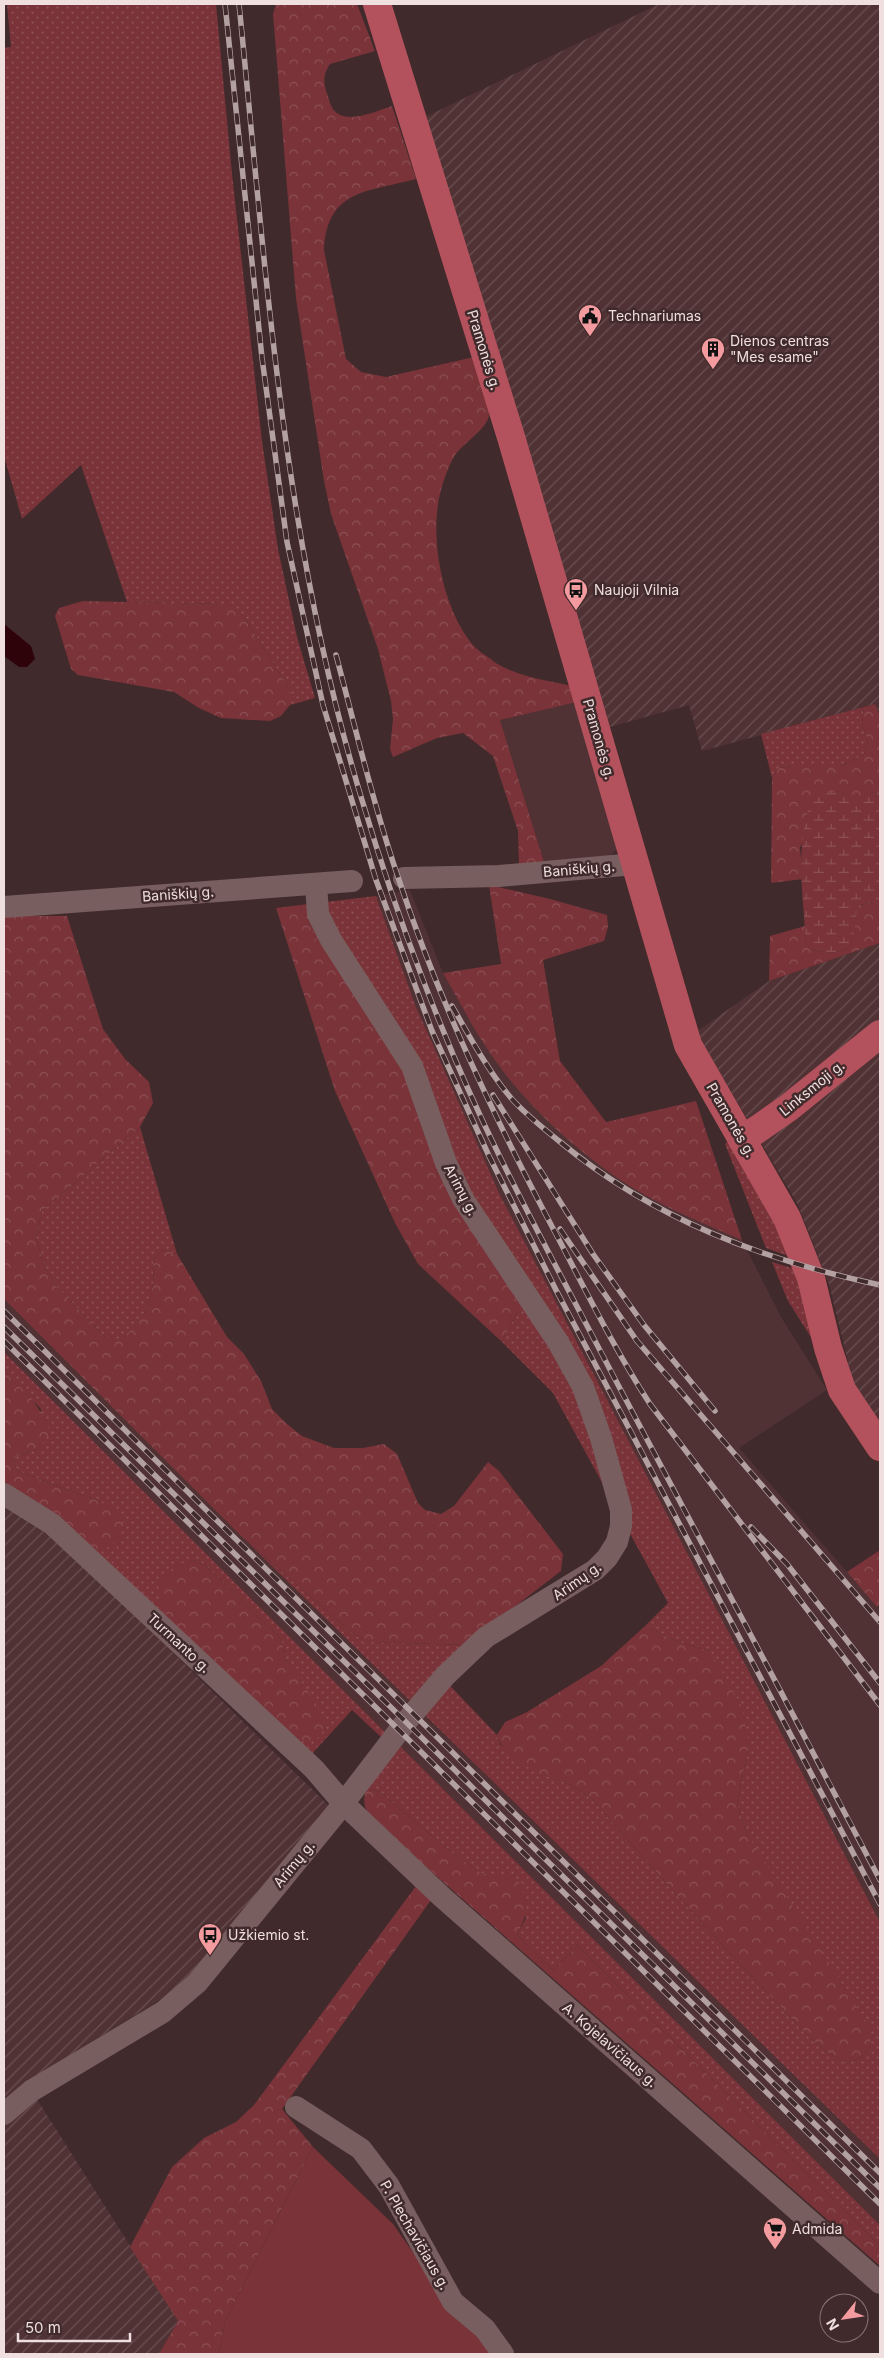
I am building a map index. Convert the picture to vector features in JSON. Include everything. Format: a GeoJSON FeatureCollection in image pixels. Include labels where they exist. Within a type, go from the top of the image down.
{"type":"FeatureCollection","features":[{"type":"Feature","properties":{"kind":"main road","name":"Pramonės g."},"geometry":{"type":"LineString","coordinates":[[377,4],[511,437],[688,1045],[788,1218],[805,1261],[828,1348],[842,1390],[880,1446]]}},
{"type":"Feature","properties":{"kind":"main road","name":"Linksmoji g."},"geometry":{"type":"LineString","coordinates":[[742,1140],[788,1108],[880,1034]]}},
{"type":"Feature","properties":{"kind":"street","name":"Baniškių g."},"geometry":{"type":"LineString","coordinates":[[404,878],[499,876],[635,864]]}},
{"type":"Feature","properties":{"kind":"street","name":"Baniškių g."},"geometry":{"type":"LineString","coordinates":[[4,908],[352,881]]}},
{"type":"Feature","properties":{"kind":"street","name":"Arimų g."},"geometry":{"type":"LineString","coordinates":[[4,2114],[31,2091],[163,2012],[182,1998],[197,1983],[344,1804],[409,1718],[445,1676],[479,1644],[518,1616],[553,1598],[595,1570],[607,1558],[619,1534],[621,1510],[601,1438],[583,1387],[558,1342],[464,1199],[446,1163],[412,1066],[331,940],[318,914],[316,884]]}},
{"type":"Feature","properties":{"kind":"street","name":"Turmanto g."},"geometry":{"type":"LineString","coordinates":[[4,1494],[52,1524],[314,1769],[344,1804]]}},
{"type":"Feature","properties":{"kind":"street","name":"A. Kojelavičiaus g."},"geometry":{"type":"LineString","coordinates":[[344,1804],[442,1897],[880,2283]]}},
{"type":"Feature","properties":{"kind":"street","name":"P. Plechavičiaus g."},"geometry":{"type":"LineString","coordinates":[[296,2107],[360,2149],[389,2186],[453,2302],[485,2329],[504,2354]]}},
{"type":"Feature","properties":{"kind":"shaded area"},"geometry":{"type":"Polygon","coordinates":[[[659,4],[880,4],[880,716],[875,704],[702,751],[689,705],[606,728],[419,120],[659,4]]]}},
{"type":"Feature","properties":{"kind":"shaded area"},"geometry":{"type":"Polygon","coordinates":[[[4,624],[31,646],[35,659],[27,667],[19,667],[4,656],[4,624]]]}},
{"type":"Feature","properties":{"kind":"shaded area"},"geometry":{"type":"Polygon","coordinates":[[[577,702],[620,845],[607,860],[544,862],[500,720],[577,702]]]}},
{"type":"Feature","properties":{"kind":"shaded area"},"geometry":{"type":"Polygon","coordinates":[[[410,890],[443,973],[469,1020],[640,1191],[671,1208],[742,1240],[781,1317],[827,1390],[739,1448],[880,1610],[880,1922],[552,1296],[500,1195],[457,1101],[416,1007],[376,896],[410,890]]]}},
{"type":"Feature","properties":{"kind":"shaded area"},"geometry":{"type":"Polygon","coordinates":[[[880,943],[880,1426],[854,1387],[829,1284],[798,1205],[696,1032],[769,981],[880,943]]]}},
{"type":"Feature","properties":{"kind":"shaded area"},"geometry":{"type":"Polygon","coordinates":[[[4,1299],[241,1536],[411,1702],[385,1732],[4,1352],[4,1299]]]}},
{"type":"Feature","properties":{"kind":"shaded area"},"geometry":{"type":"Polygon","coordinates":[[[4,1506],[52,1534],[330,1807],[179,1988],[26,2082],[178,2321],[159,2354],[4,2354],[4,1506]]]}},
{"type":"Feature","properties":{"kind":"shaded area"},"geometry":{"type":"Polygon","coordinates":[[[423,1714],[880,2159],[880,2225],[397,1743],[423,1714]]]}},
{"type":"Feature","properties":{"kind":"green space"},"geometry":{"type":"Polygon","coordinates":[[[7,4],[216,4],[232,174],[262,441],[278,549],[297,637],[315,698],[290,705],[290,690],[244,617],[222,604],[127,602],[81,465],[22,519],[4,456],[4,48],[11,47],[7,4]]]}},
{"type":"Feature","properties":{"kind":"green space"},"geometry":{"type":"Polygon","coordinates":[[[276,4],[357,4],[375,51],[330,64],[324,78],[331,106],[338,114],[353,117],[392,106],[416,179],[353,196],[342,204],[333,215],[327,230],[324,250],[346,359],[361,372],[386,377],[474,357],[484,388],[488,405],[488,419],[482,428],[455,455],[448,469],[438,502],[436,523],[437,545],[445,589],[462,629],[475,647],[493,661],[511,671],[572,686],[577,702],[500,720],[544,862],[519,867],[518,831],[493,756],[463,733],[437,738],[393,757],[390,749],[393,719],[391,701],[378,649],[331,514],[324,481],[296,298],[273,14],[276,4]]]}},
{"type":"Feature","properties":{"kind":"green space"},"geometry":{"type":"Polygon","coordinates":[[[83,601],[222,604],[230,607],[244,617],[290,690],[290,705],[281,716],[270,721],[221,718],[199,708],[174,692],[78,675],[71,669],[55,616],[59,608],[83,601]]]}},
{"type":"Feature","properties":{"kind":"green space"},"geometry":{"type":"Polygon","coordinates":[[[875,704],[880,716],[880,799],[875,792],[860,797],[837,791],[800,847],[803,879],[771,883],[772,778],[779,768],[792,766],[841,766],[864,755],[868,742],[862,724],[864,707],[875,704]]]}},
{"type":"Feature","properties":{"kind":"green space"},"geometry":{"type":"Polygon","coordinates":[[[864,707],[862,724],[868,742],[864,755],[841,766],[792,766],[779,768],[772,778],[761,734],[864,707]]]}},
{"type":"Feature","properties":{"kind":"green space"},"geometry":{"type":"Polygon","coordinates":[[[837,791],[860,796],[875,792],[880,799],[880,909],[873,903],[859,905],[849,948],[833,953],[810,950],[806,942],[801,868],[803,832],[813,796],[837,791]]]}},
{"type":"Feature","properties":{"kind":"green space"},"geometry":{"type":"Polygon","coordinates":[[[489,885],[607,915],[608,927],[604,941],[543,960],[560,1061],[606,1122],[696,1101],[742,1240],[659,1203],[628,1185],[598,1164],[538,1112],[484,1045],[443,973],[501,964],[489,885]]]}},
{"type":"Feature","properties":{"kind":"green space"},"geometry":{"type":"Polygon","coordinates":[[[376,896],[416,1007],[500,1195],[880,1922],[880,2159],[241,1536],[356,1636],[373,1642],[465,1645],[437,1672],[497,1735],[500,1744],[536,1772],[567,1783],[591,1798],[722,1944],[803,2031],[823,2049],[845,2063],[861,2058],[871,2046],[747,1834],[737,1804],[749,1744],[710,1651],[676,1641],[645,1626],[668,1603],[553,1393],[502,1342],[518,1311],[437,1174],[428,1150],[331,961],[316,940],[300,905],[376,896]]]}},
{"type":"Feature","properties":{"kind":"green space"},"geometry":{"type":"Polygon","coordinates":[[[873,903],[880,909],[880,943],[769,981],[770,936],[805,926],[806,942],[810,950],[833,953],[849,948],[859,905],[873,903]]]}},
{"type":"Feature","properties":{"kind":"green space"},"geometry":{"type":"Polygon","coordinates":[[[300,905],[316,940],[367,1006],[404,1068],[437,1174],[520,1299],[518,1311],[502,1342],[418,1264],[395,1223],[335,1091],[276,908],[300,905]]]}},
{"type":"Feature","properties":{"kind":"green space"},"geometry":{"type":"Polygon","coordinates":[[[4,916],[67,916],[103,1029],[125,1059],[149,1082],[153,1103],[140,1127],[42,1211],[36,1237],[43,1263],[54,1284],[104,1336],[119,1340],[137,1323],[148,1306],[153,1285],[153,1260],[162,1250],[177,1254],[227,1337],[244,1354],[261,1381],[272,1409],[302,1436],[334,1448],[363,1448],[384,1444],[397,1454],[418,1503],[425,1510],[441,1514],[454,1506],[488,1462],[499,1471],[563,1554],[561,1571],[465,1645],[372,1642],[356,1636],[241,1536],[4,1299],[4,916]]]}},
{"type":"Feature","properties":{"kind":"green space"},"geometry":{"type":"Polygon","coordinates":[[[140,1127],[177,1254],[162,1250],[153,1260],[153,1285],[148,1306],[137,1324],[119,1341],[104,1336],[54,1284],[43,1263],[36,1237],[42,1211],[140,1127]]]}},
{"type":"Feature","properties":{"kind":"green space"},"geometry":{"type":"Polygon","coordinates":[[[729,1139],[797,1259],[766,1248],[725,1144],[729,1139]]]}},
{"type":"Feature","properties":{"kind":"green space"},"geometry":{"type":"Polygon","coordinates":[[[772,1262],[801,1271],[812,1339],[788,1301],[772,1262]]]}},
{"type":"Feature","properties":{"kind":"green space"},"geometry":{"type":"Polygon","coordinates":[[[4,1352],[385,1732],[381,1737],[352,1710],[310,1756],[285,1731],[292,1669],[284,1656],[283,1644],[279,1637],[205,1565],[192,1560],[169,1621],[96,1555],[101,1502],[18,1471],[13,1463],[16,1456],[39,1449],[41,1409],[4,1372],[4,1352]]]}},
{"type":"Feature","properties":{"kind":"green space"},"geometry":{"type":"Polygon","coordinates":[[[4,1372],[30,1396],[48,1423],[48,1435],[39,1449],[16,1456],[13,1463],[18,1471],[101,1502],[114,1510],[123,1524],[119,1539],[96,1555],[4,1484],[4,1372]]]}},
{"type":"Feature","properties":{"kind":"green space"},"geometry":{"type":"Polygon","coordinates":[[[880,1550],[880,1605],[877,1607],[847,1572],[880,1550]]]}},
{"type":"Feature","properties":{"kind":"green space"},"geometry":{"type":"Polygon","coordinates":[[[192,1560],[205,1565],[279,1637],[283,1644],[284,1656],[321,1711],[324,1726],[321,1735],[317,1738],[307,1741],[301,1740],[285,1731],[169,1621],[161,1600],[160,1591],[162,1583],[172,1569],[192,1560]]]}},
{"type":"Feature","properties":{"kind":"green space"},"geometry":{"type":"Polygon","coordinates":[[[645,1626],[676,1641],[710,1651],[742,1707],[749,1744],[737,1804],[747,1834],[869,2026],[871,2046],[861,2058],[845,2063],[823,2049],[803,2031],[656,1872],[591,1798],[567,1783],[536,1773],[516,1759],[500,1743],[497,1735],[505,1722],[527,1712],[601,1666],[645,1626]]]}},
{"type":"Feature","properties":{"kind":"green space"},"geometry":{"type":"Polygon","coordinates":[[[397,1743],[880,2225],[880,2246],[578,1946],[553,1970],[517,1935],[526,1918],[501,1874],[483,1874],[455,1855],[380,1792],[367,1788],[397,1743]]]}},
{"type":"Feature","properties":{"kind":"green space"},"geometry":{"type":"Polygon","coordinates":[[[367,1788],[380,1792],[455,1855],[483,1874],[501,1874],[517,1879],[526,1901],[526,1913],[517,1935],[553,1970],[578,1946],[880,2246],[880,2266],[375,1822],[364,1802],[367,1788]]]}},
{"type":"Feature","properties":{"kind":"green space"},"geometry":{"type":"Polygon","coordinates":[[[416,1886],[431,1900],[282,2109],[313,2147],[225,2321],[219,2354],[159,2354],[178,2321],[130,2247],[172,2167],[204,2138],[236,2122],[254,2105],[416,1886]]]}},
{"type":"Feature","properties":{"kind":"green space"},"geometry":{"type":"Polygon","coordinates":[[[313,2147],[393,2224],[455,2312],[498,2354],[219,2354],[225,2321],[313,2147]]]}},
{"type":"Feature","properties":{"kind":"railway"},"geometry":{"type":"LineString","coordinates":[[225,4],[262,358],[287,542],[323,705],[376,880],[432,1031],[489,1156],[556,1290],[880,1904]]}},
{"type":"Feature","properties":{"kind":"railway"},"geometry":{"type":"LineString","coordinates":[[239,4],[269,305],[295,505],[313,604],[335,702],[362,800],[391,890],[441,1026],[500,1157],[616,1381],[880,1880]]}},
{"type":"Feature","properties":{"kind":"railway"},"geometry":{"type":"LineString","coordinates":[[336,655],[381,825],[415,926],[451,1017],[491,1106],[534,1193],[613,1342],[650,1404],[880,1705]]}},
{"type":"Feature","properties":{"kind":"railway"},"geometry":{"type":"LineString","coordinates":[[452,1006],[487,1065],[511,1098],[540,1126],[595,1169],[632,1193],[711,1233],[794,1263],[880,1285]]}},
{"type":"Feature","properties":{"kind":"railway"},"geometry":{"type":"LineString","coordinates":[[493,1095],[593,1254],[644,1325],[715,1411]]}},
{"type":"Feature","properties":{"kind":"railway"},"geometry":{"type":"LineString","coordinates":[[560,1229],[637,1341],[880,1622]]}},
{"type":"Feature","properties":{"kind":"railway"},"geometry":{"type":"LineString","coordinates":[[4,1311],[880,2173]]}},
{"type":"Feature","properties":{"kind":"railway"},"geometry":{"type":"LineString","coordinates":[[4,1327],[880,2188]]}},
{"type":"Feature","properties":{"kind":"railway"},"geometry":{"type":"LineString","coordinates":[[4,1341],[880,2204]]}},
{"type":"Feature","properties":{"kind":"railway"},"geometry":{"type":"LineString","coordinates":[[751,1527],[787,1564],[880,1683]]}},
{"type":"Feature","properties":{"kind":"place","name":"Technariumas"},"geometry":{"type":"Point","coordinates":[590,337]}},
{"type":"Feature","properties":{"kind":"place","name":"Dienos centras \"Mes esame\""},"geometry":{"type":"Point","coordinates":[713,370]}},
{"type":"Feature","properties":{"kind":"place","name":"Naujoji Vilnia"},"geometry":{"type":"Point","coordinates":[576,611]}},
{"type":"Feature","properties":{"kind":"place","name":"Užkiemio st."},"geometry":{"type":"Point","coordinates":[210,1956]}},
{"type":"Feature","properties":{"kind":"place","name":"Admida"},"geometry":{"type":"Point","coordinates":[775,2250]}}]}
